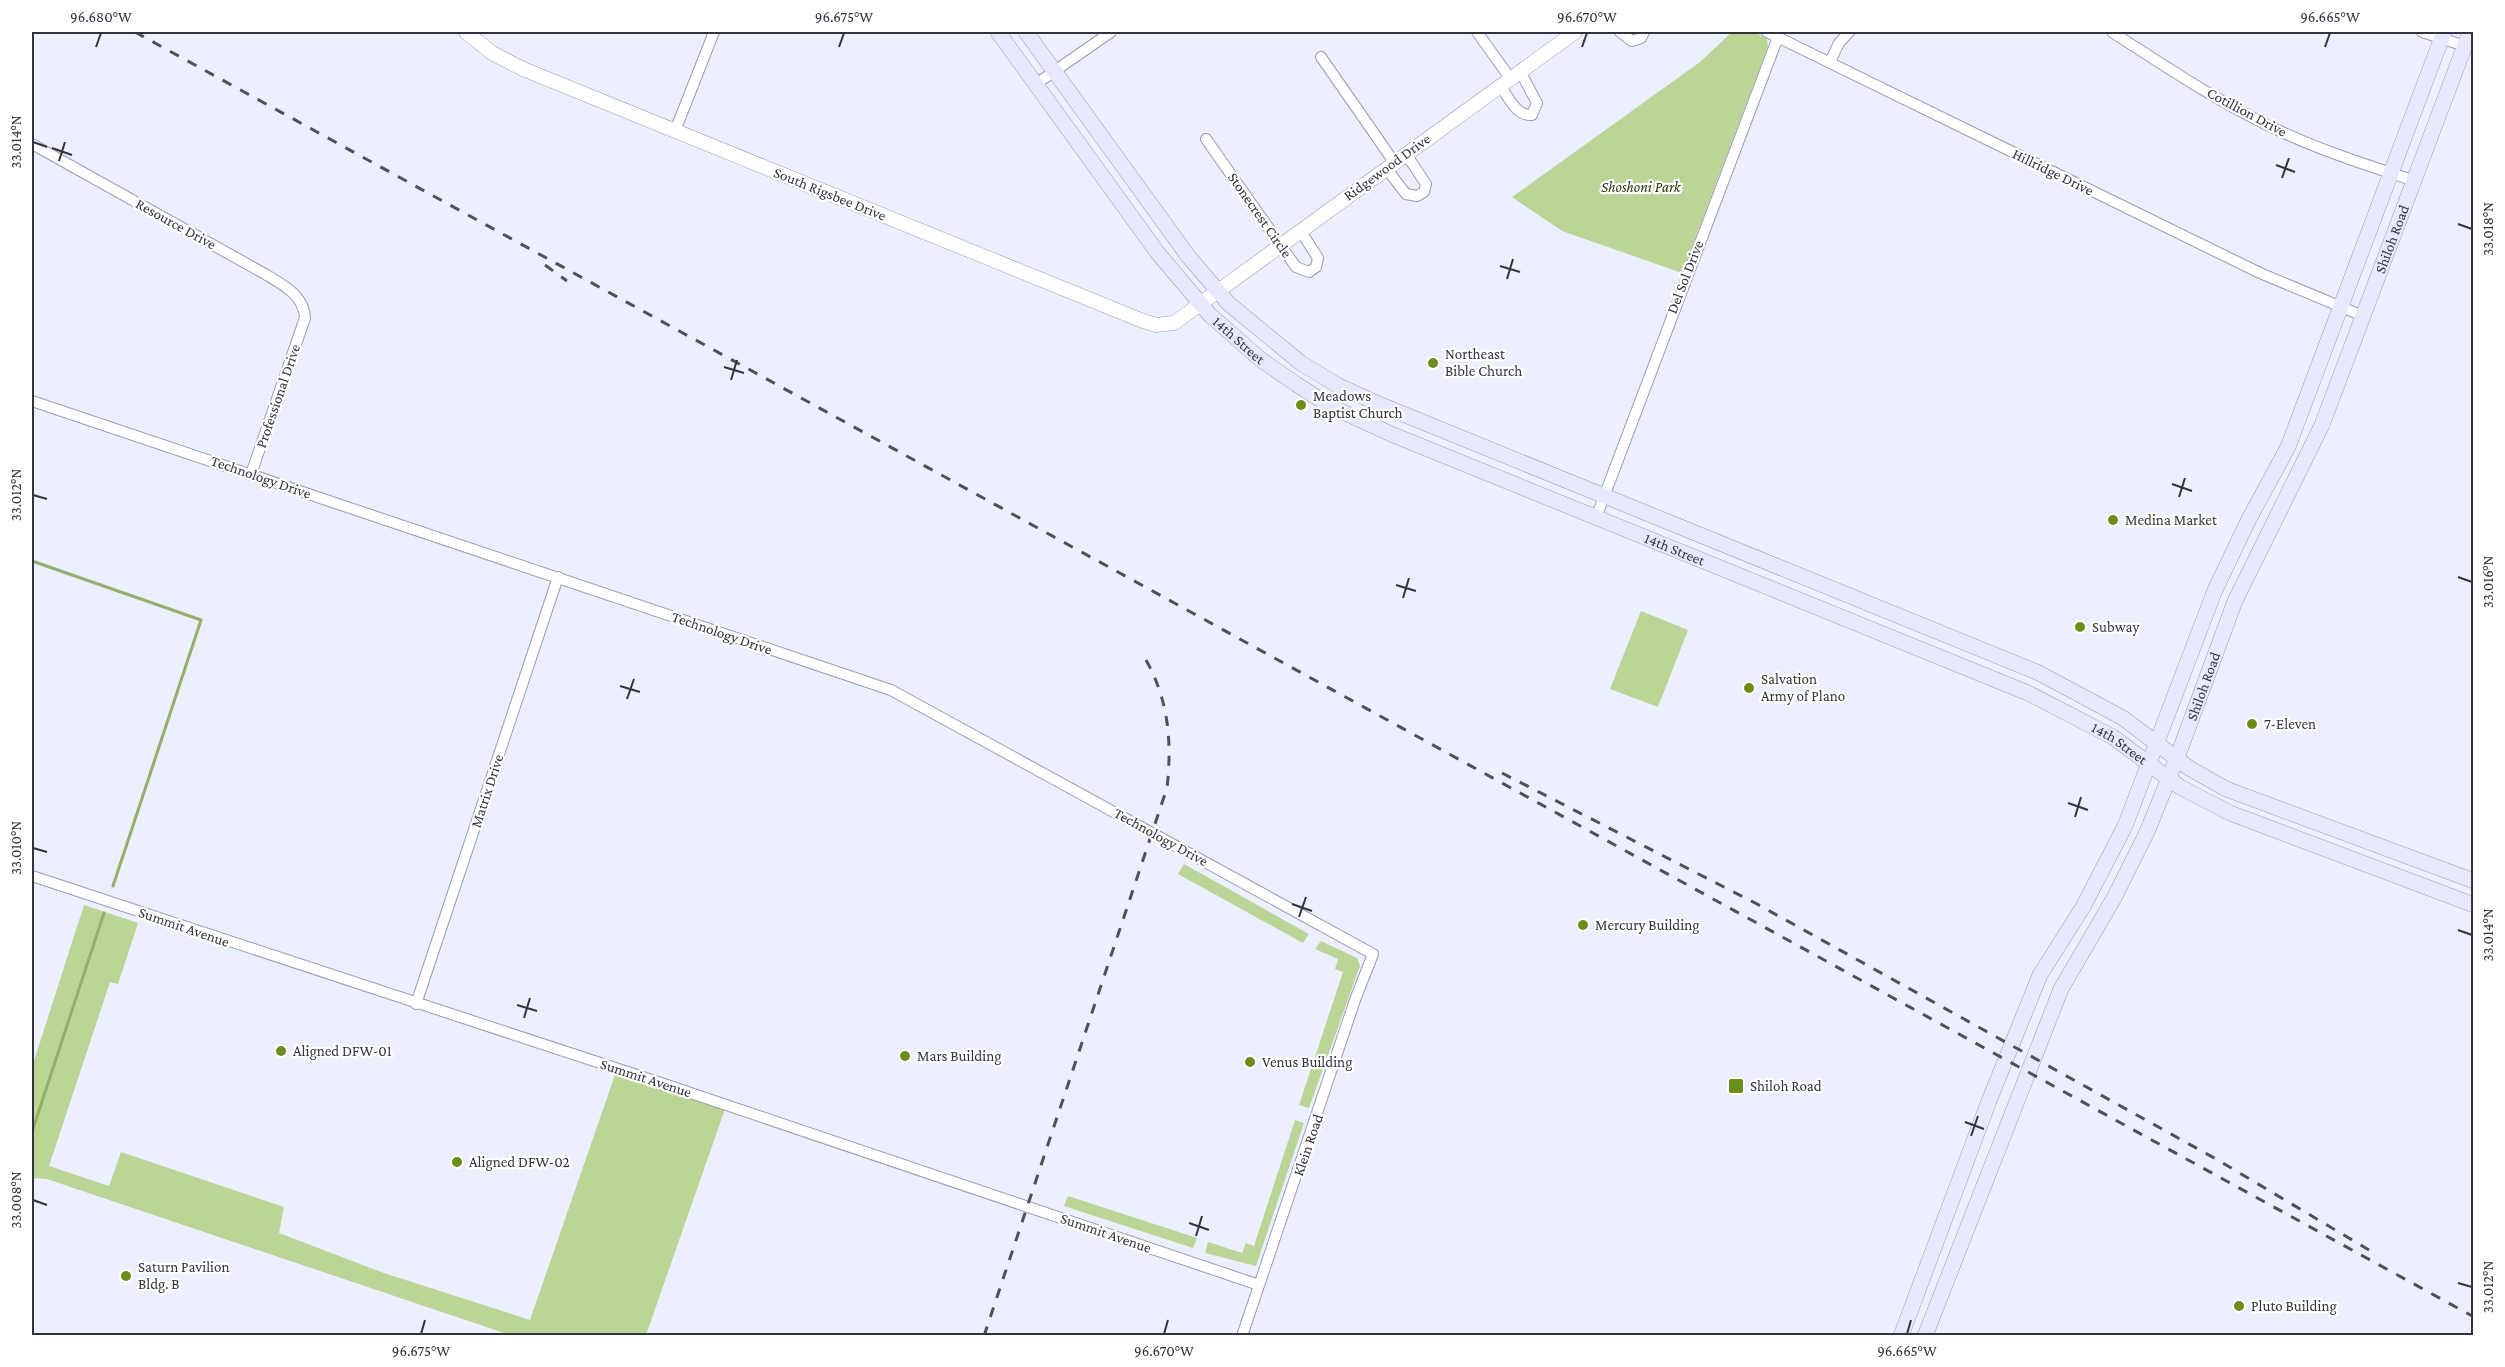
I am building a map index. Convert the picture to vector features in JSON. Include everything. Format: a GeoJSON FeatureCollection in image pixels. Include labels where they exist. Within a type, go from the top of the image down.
{"type":"FeatureCollection","features":[{"type":"Feature","properties":{"kind":"main road","name":"14th Street"},"geometry":{"type":"LineString","coordinates":[[998,32],[1157,252],[1199,304],[1248,349],[1296,384],[1350,416],[2057,706],[2113,737],[2168,779],[2230,813],[2474,905]]}},
{"type":"Feature","properties":{"kind":"main road","name":"14th Street"},"geometry":{"type":"LineString","coordinates":[[1026,32],[1188,256],[1216,290],[1248,322],[1307,367],[1352,392],[1798,574],[2078,692],[2158,742],[2189,768],[2226,789],[2474,881]]}},
{"type":"Feature","properties":{"kind":"main road","name":"Shiloh Road"},"geometry":{"type":"LineString","coordinates":[[1901,1335],[1989,1101],[2040,975],[2083,907],[2109,858],[2150,764],[2216,590],[2249,519],[2280,466],[2443,35]]}},
{"type":"Feature","properties":{"kind":"main road","name":"Shiloh Road"},"geometry":{"type":"LineString","coordinates":[[1925,1335],[2036,1048],[2071,971],[2129,870],[2177,758],[2235,601],[2317,436],[2468,39]]}},
{"type":"Feature","properties":{"kind":"main road"},"geometry":{"type":"LineString","coordinates":[[1296,384],[1307,367]]}},
{"type":"Feature","properties":{"kind":"main road"},"geometry":{"type":"LineString","coordinates":[[1455,461],[1464,439]]}},
{"type":"Feature","properties":{"kind":"main road"},"geometry":{"type":"LineString","coordinates":[[1789,596],[1798,574]]}},
{"type":"Feature","properties":{"kind":"main road"},"geometry":{"type":"LineString","coordinates":[[2216,590],[2235,601]]}},
{"type":"Feature","properties":{"kind":"main road"},"geometry":{"type":"LineString","coordinates":[[1950,662],[1959,641]]}},
{"type":"Feature","properties":{"kind":"main road"},"geometry":{"type":"LineString","coordinates":[[2399,878],[2406,857]]}},
{"type":"Feature","properties":{"kind":"main road"},"geometry":{"type":"LineString","coordinates":[[2050,959],[2071,971]]}},
{"type":"Feature","properties":{"kind":"street","name":"South Rigsbee Drive"},"geometry":{"type":"LineString","coordinates":[[466,32],[506,62],[1143,321],[1156,325],[1174,323],[1199,304]]}},
{"type":"Feature","properties":{"kind":"street"},"geometry":{"type":"LineString","coordinates":[[675,131],[714,32]]}},
{"type":"Feature","properties":{"kind":"street"},"geometry":{"type":"LineString","coordinates":[[1036,84],[1111,32]]}},
{"type":"Feature","properties":{"kind":"street"},"geometry":{"type":"LineString","coordinates":[[1477,32],[1510,78]]}},
{"type":"Feature","properties":{"kind":"street","name":"Ridgewood Drive"},"geometry":{"type":"LineString","coordinates":[[1199,304],[1575,32]]}},
{"type":"Feature","properties":{"kind":"street"},"geometry":{"type":"LineString","coordinates":[[1620,32],[1632,41],[1641,38],[1644,32]]}},
{"type":"Feature","properties":{"kind":"street","name":"Hillridge Drive"},"geometry":{"type":"LineString","coordinates":[[1767,32],[2260,273],[2363,316]]}},
{"type":"Feature","properties":{"kind":"street"},"geometry":{"type":"LineString","coordinates":[[1830,62],[1839,43],[1849,32]]}},
{"type":"Feature","properties":{"kind":"street","name":"Cotillion Drive"},"geometry":{"type":"LineString","coordinates":[[2112,32],[2172,71],[2281,132],[2415,181]]}},
{"type":"Feature","properties":{"kind":"street"},"geometry":{"type":"LineString","coordinates":[[2422,32],[2468,39]]}},
{"type":"Feature","properties":{"kind":"street","name":"Del Sol Drive"},"geometry":{"type":"LineString","coordinates":[[1596,518],[1657,350],[1778,37]]}},
{"type":"Feature","properties":{"kind":"street"},"geometry":{"type":"LineString","coordinates":[[1321,57],[1395,161]]}},
{"type":"Feature","properties":{"kind":"street","name":"Stonecrest Circle"},"geometry":{"type":"LineString","coordinates":[[1206,139],[1300,270],[1313,270],[1318,258],[1300,230]]}},
{"type":"Feature","properties":{"kind":"street","name":"Resource Drive"},"geometry":{"type":"LineString","coordinates":[[32,144],[290,290],[305,308],[305,318]]}},
{"type":"Feature","properties":{"kind":"street","name":"Professional Drive"},"geometry":{"type":"LineString","coordinates":[[251,474],[305,318]]}},
{"type":"Feature","properties":{"kind":"street","name":"Technology Drive"},"geometry":{"type":"LineString","coordinates":[[32,401],[891,690],[1373,954]]}},
{"type":"Feature","properties":{"kind":"street","name":"Matrix Drive"},"geometry":{"type":"LineString","coordinates":[[416,1004],[558,578]]}},
{"type":"Feature","properties":{"kind":"street","name":"Summit Avenue"},"geometry":{"type":"LineString","coordinates":[[32,876],[659,1082],[1259,1285]]}},
{"type":"Feature","properties":{"kind":"street","name":"Klein Road"},"geometry":{"type":"LineString","coordinates":[[1242,1335],[1355,1000],[1373,954]]}},
{"type":"Feature","properties":{"kind":"green space","name":"Shoshoni Park"},"geometry":{"type":"Polygon","coordinates":[[[1732,32],[1753,32],[1767,38],[1768,47],[1682,273],[1562,231],[1512,197],[1700,62],[1732,32]]]}},
{"type":"Feature","properties":{"kind":"green space"},"geometry":{"type":"Polygon","coordinates":[[[1641,611],[1688,630],[1658,707],[1610,689],[1641,611]]]}},
{"type":"Feature","properties":{"kind":"green space"},"geometry":{"type":"Polygon","coordinates":[[[1184,864],[1309,934],[1303,943],[1178,874],[1184,864]]]}},
{"type":"Feature","properties":{"kind":"green space"},"geometry":{"type":"Polygon","coordinates":[[[84,905],[138,923],[118,984],[110,982],[49,1166],[109,1186],[121,1152],[284,1207],[279,1233],[381,1272],[530,1320],[616,1072],[725,1109],[646,1335],[510,1335],[47,1179],[33,1178],[32,1184],[32,1067],[84,905]]]}},
{"type":"Feature","properties":{"kind":"green space"},"geometry":{"type":"Polygon","coordinates":[[[1321,941],[1357,958],[1360,966],[1309,1108],[1299,1105],[1343,972],[1335,969],[1338,959],[1315,949],[1321,941]]]}},
{"type":"Feature","properties":{"kind":"green space"},"geometry":{"type":"Polygon","coordinates":[[[1295,1120],[1304,1123],[1256,1266],[1205,1253],[1208,1242],[1242,1253],[1246,1243],[1254,1246],[1295,1120]]]}},
{"type":"Feature","properties":{"kind":"green space"},"geometry":{"type":"Polygon","coordinates":[[[1068,1196],[1197,1238],[1193,1248],[1064,1206],[1068,1196]]]}},
{"type":"Feature","properties":{"kind":"waterway"},"geometry":{"type":"LineString","coordinates":[[32,561],[201,620],[113,886]]}},
{"type":"Feature","properties":{"kind":"waterway"},"geometry":{"type":"LineString","coordinates":[[32,1132],[104,913]]}},
{"type":"Feature","properties":{"kind":"railway"},"geometry":{"type":"LineString","coordinates":[[135,32],[2474,1317]]}},
{"type":"Feature","properties":{"kind":"railway"},"geometry":{"type":"LineString","coordinates":[[545,265],[567,281]]}},
{"type":"Feature","properties":{"kind":"railway"},"geometry":{"type":"LineString","coordinates":[[984,1336],[1167,788],[1169,755],[1167,722],[1160,691],[1146,660]]}},
{"type":"Feature","properties":{"kind":"railway"},"geometry":{"type":"LineString","coordinates":[[1502,773],[1757,904],[2216,1159],[2369,1250]]}},
{"type":"Feature","properties":{"kind":"place","name":"Northeast Bible Church"},"geometry":{"type":"Point","coordinates":[1433,363]}},
{"type":"Feature","properties":{"kind":"place","name":"Meadows Baptist Church"},"geometry":{"type":"Point","coordinates":[1301,405]}},
{"type":"Feature","properties":{"kind":"place","name":"Medina Market"},"geometry":{"type":"Point","coordinates":[2113,520]}},
{"type":"Feature","properties":{"kind":"place","name":"Subway"},"geometry":{"type":"Point","coordinates":[2080,627]}},
{"type":"Feature","properties":{"kind":"place","name":"Salvation Army of Plano"},"geometry":{"type":"Point","coordinates":[1749,688]}},
{"type":"Feature","properties":{"kind":"place","name":"7-Eleven"},"geometry":{"type":"Point","coordinates":[2252,724]}},
{"type":"Feature","properties":{"kind":"place","name":"Mercury Building"},"geometry":{"type":"Point","coordinates":[1583,925]}},
{"type":"Feature","properties":{"kind":"place","name":"Aligned DFW-01"},"geometry":{"type":"Point","coordinates":[281,1051]}},
{"type":"Feature","properties":{"kind":"place","name":"Mars Building"},"geometry":{"type":"Point","coordinates":[905,1056]}},
{"type":"Feature","properties":{"kind":"place","name":"Venus Building"},"geometry":{"type":"Point","coordinates":[1250,1062]}},
{"type":"Feature","properties":{"kind":"place","name":"Shiloh Road"},"geometry":{"type":"Point","coordinates":[1736,1086]}},
{"type":"Feature","properties":{"kind":"place","name":"Aligned DFW-02"},"geometry":{"type":"Point","coordinates":[457,1162]}},
{"type":"Feature","properties":{"kind":"place","name":"Saturn Pavilion Bldg. B"},"geometry":{"type":"Point","coordinates":[126,1276]}},
{"type":"Feature","properties":{"kind":"place","name":"Pluto Building"},"geometry":{"type":"Point","coordinates":[2239,1306]}}]}
